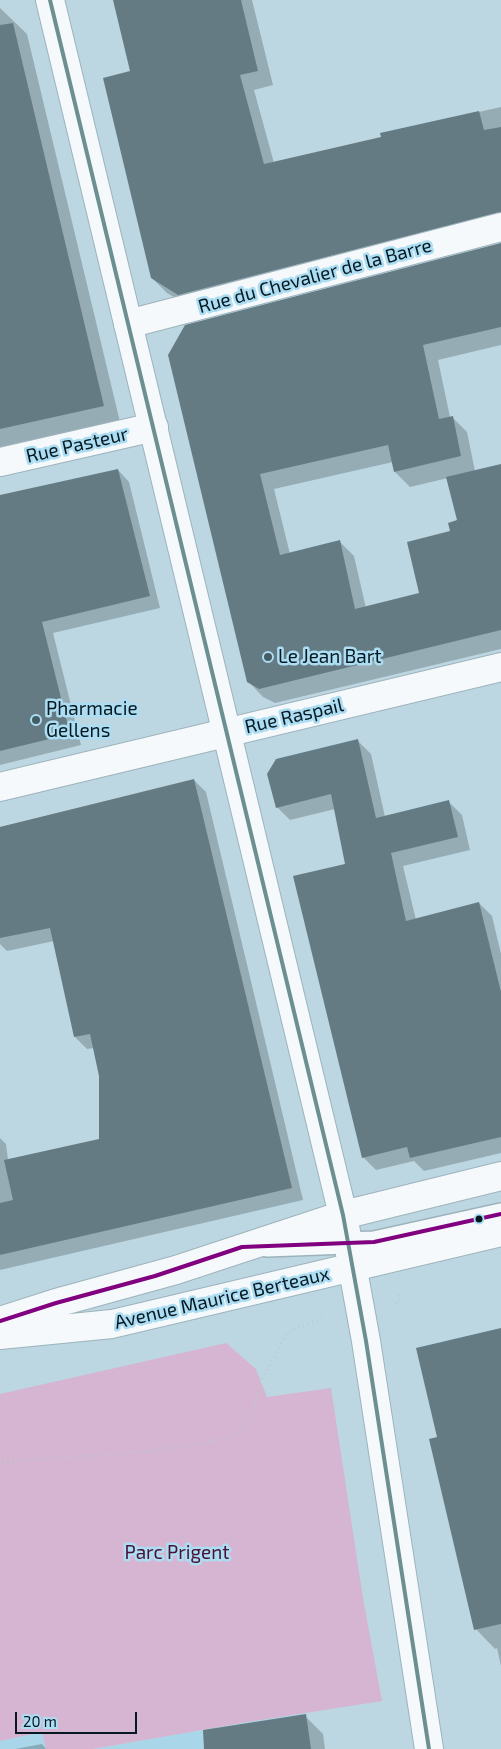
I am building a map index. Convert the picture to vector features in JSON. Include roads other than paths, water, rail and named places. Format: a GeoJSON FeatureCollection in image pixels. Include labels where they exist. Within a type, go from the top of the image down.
{"type":"FeatureCollection","features":[{"type":"Feature","properties":{"kind":"street"},"geometry":{"type":"LineString","coordinates":[[50,0],[343,1215],[361,1309],[429,1749]]}},
{"type":"Feature","properties":{"kind":"street","name":"Rue du Chevalier de la Barre"},"geometry":{"type":"LineString","coordinates":[[128,324],[501,227]]}},
{"type":"Feature","properties":{"kind":"street","name":"Rue Pasteur"},"geometry":{"type":"LineString","coordinates":[[0,462],[154,427]]}},
{"type":"Feature","properties":{"kind":"street","name":"Rue Raspail"},"geometry":{"type":"LineString","coordinates":[[0,787],[501,667]]}},
{"type":"Feature","properties":{"kind":"street","name":"Avenue Maurice Berteaux"},"geometry":{"type":"LineString","coordinates":[[0,1321],[176,1270],[343,1215],[501,1176]]}},
{"type":"Feature","properties":{"kind":"street","name":"Avenue Maurice Berteaux"},"geometry":{"type":"LineString","coordinates":[[0,1335],[112,1324],[351,1255],[501,1232]]}},
{"type":"Feature","properties":{"kind":"lane"},"geometry":{"type":"LineString","coordinates":[[242,1248],[351,1255],[389,1240],[501,1214]]}},
{"type":"Feature","properties":{"kind":"place","name":"Le Jean Bart"},"geometry":{"type":"Point","coordinates":[268,657]}},
{"type":"Feature","properties":{"kind":"place","name":"Pharmacie Gellens"},"geometry":{"type":"Point","coordinates":[36,720]}},
{"type":"Feature","properties":{"kind":"park label","name":"Parc Prigent"},"geometry":{"type":"Point","coordinates":[177,1553]}}]}
